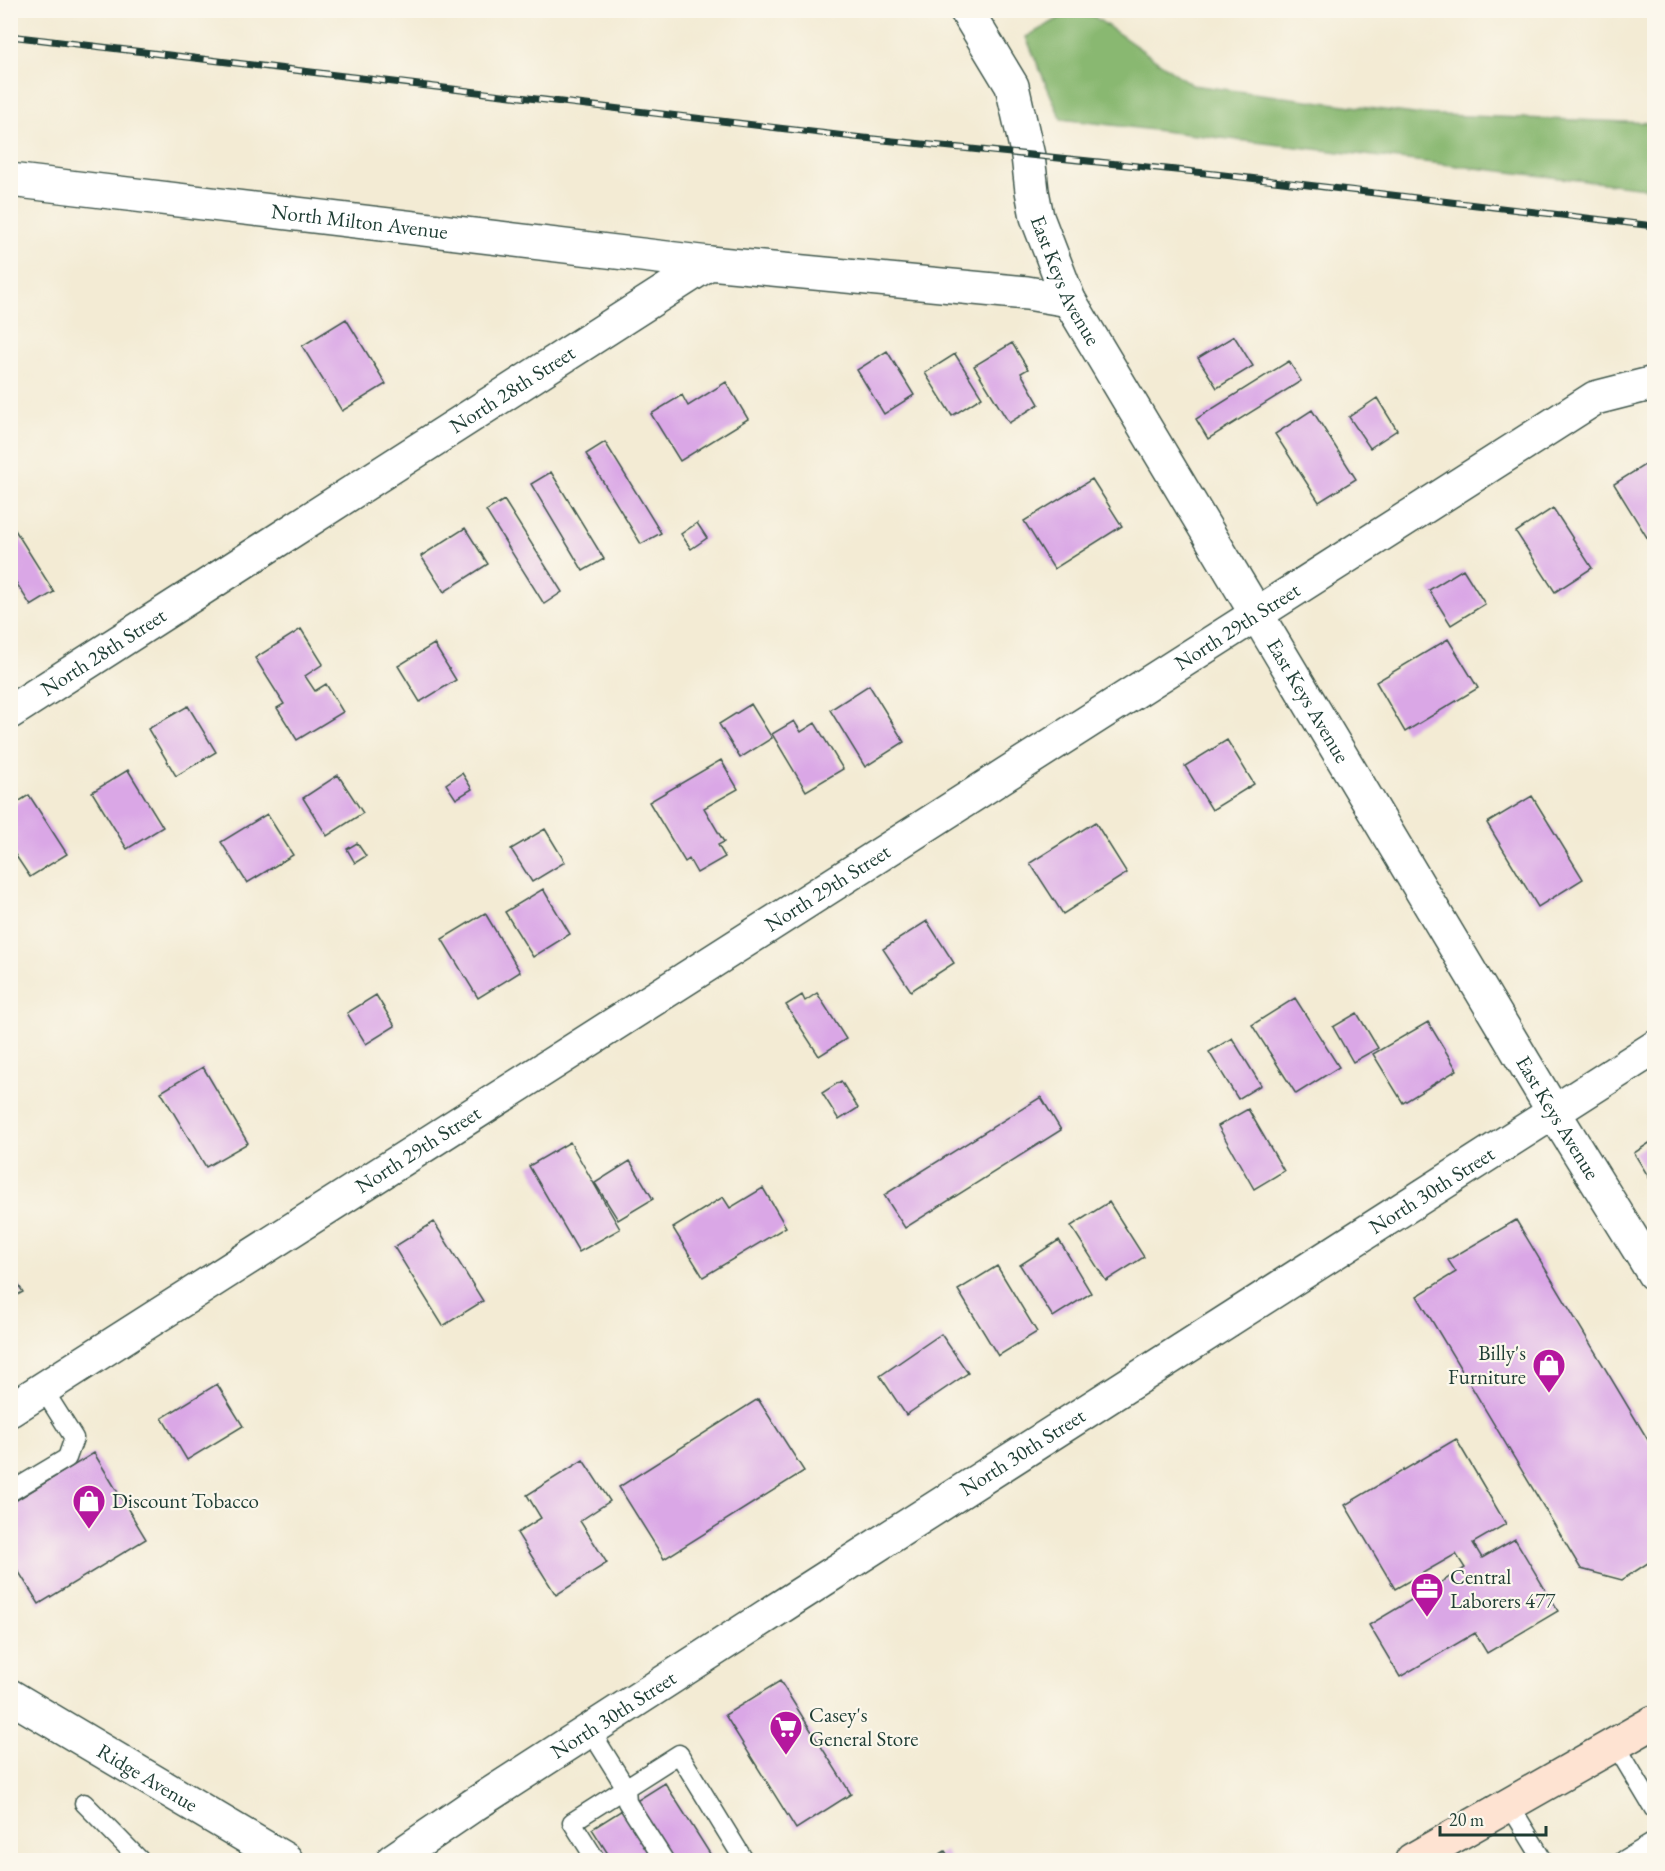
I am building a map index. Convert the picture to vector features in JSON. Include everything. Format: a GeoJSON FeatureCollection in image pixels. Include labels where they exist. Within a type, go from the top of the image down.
{"type":"FeatureCollection","features":[{"type":"Feature","properties":{"kind":"main road"},"geometry":{"type":"LineString","coordinates":[[1412,1860],[1654,1722]]}},
{"type":"Feature","properties":{"kind":"street","name":"East Keys Avenue"},"geometry":{"type":"LineString","coordinates":[[966,10],[1011,86],[1028,156],[1037,217],[1069,300],[1555,1114],[1654,1274]]}},
{"type":"Feature","properties":{"kind":"street","name":"North Milton Avenue"},"geometry":{"type":"LineString","coordinates":[[10,180],[709,263]]}},
{"type":"Feature","properties":{"kind":"street"},"geometry":{"type":"LineString","coordinates":[[709,263],[1027,293],[1069,300]]}},
{"type":"Feature","properties":{"kind":"street","name":"North 28th Street"},"geometry":{"type":"LineString","coordinates":[[10,712],[709,263]]}},
{"type":"Feature","properties":{"kind":"street","name":"North 29th Street"},"geometry":{"type":"LineString","coordinates":[[10,1410],[1594,398],[1654,383]]}},
{"type":"Feature","properties":{"kind":"street","name":"North 30th Street"},"geometry":{"type":"LineString","coordinates":[[393,1860],[590,1730],[1555,1114],[1654,1048]]}},
{"type":"Feature","properties":{"kind":"street","name":"Ridge Avenue"},"geometry":{"type":"LineString","coordinates":[[10,1696],[286,1860]]}},
{"type":"Feature","properties":{"kind":"lane"},"geometry":{"type":"LineString","coordinates":[[10,1492],[68,1458],[74,1438],[43,1389]]}},
{"type":"Feature","properties":{"kind":"lane"},"geometry":{"type":"LineString","coordinates":[[590,1730],[626,1788],[627,1802],[664,1860]]}},
{"type":"Feature","properties":{"kind":"lane"},"geometry":{"type":"LineString","coordinates":[[1615,1744],[1654,1809]]}},
{"type":"Feature","properties":{"kind":"lane"},"geometry":{"type":"LineString","coordinates":[[596,1860],[572,1822],[679,1754],[744,1860]]}},
{"type":"Feature","properties":{"kind":"lane"},"geometry":{"type":"LineString","coordinates":[[84,1803],[140,1860]]}},
{"type":"Feature","properties":{"kind":"lane"},"geometry":{"type":"LineString","coordinates":[[1509,1804],[1543,1860]]}},
{"type":"Feature","properties":{"kind":"lane"},"geometry":{"type":"LineString","coordinates":[[1624,1860],[1654,1842]]}},
{"type":"Feature","properties":{"kind":"green space"},"geometry":{"type":"Polygon","coordinates":[[[1072,11],[1086,11],[1192,85],[1414,114],[1654,123],[1654,189],[1061,119],[1026,37],[1072,11]]]}},
{"type":"Feature","properties":{"kind":"building"},"geometry":{"type":"Polygon","coordinates":[[[346,319],[386,384],[342,411],[302,346],[346,319]]]}},
{"type":"Feature","properties":{"kind":"building"},"geometry":{"type":"Polygon","coordinates":[[[1234,336],[1253,366],[1217,388],[1198,358],[1234,336]]]}},
{"type":"Feature","properties":{"kind":"building"},"geometry":{"type":"Polygon","coordinates":[[[1012,343],[1028,369],[1021,373],[1039,404],[1009,423],[974,366],[1012,343]]]}},
{"type":"Feature","properties":{"kind":"building"},"geometry":{"type":"Polygon","coordinates":[[[887,351],[914,395],[884,414],[857,370],[887,351]]]}},
{"type":"Feature","properties":{"kind":"building"},"geometry":{"type":"Polygon","coordinates":[[[955,354],[982,397],[952,416],[925,373],[955,354]]]}},
{"type":"Feature","properties":{"kind":"building"},"geometry":{"type":"Polygon","coordinates":[[[1289,361],[1301,381],[1208,439],[1196,419],[1289,361]]]}},
{"type":"Feature","properties":{"kind":"building"},"geometry":{"type":"Polygon","coordinates":[[[726,382],[748,419],[680,461],[651,414],[682,395],[688,406],[726,382]]]}},
{"type":"Feature","properties":{"kind":"building"},"geometry":{"type":"Polygon","coordinates":[[[1377,398],[1397,430],[1370,448],[1349,417],[1377,398]]]}},
{"type":"Feature","properties":{"kind":"building"},"geometry":{"type":"Polygon","coordinates":[[[1312,410],[1356,479],[1319,502],[1275,434],[1312,410]]]}},
{"type":"Feature","properties":{"kind":"building"},"geometry":{"type":"Polygon","coordinates":[[[605,442],[661,533],[641,544],[586,454],[605,442]]]}},
{"type":"Feature","properties":{"kind":"building"},"geometry":{"type":"Polygon","coordinates":[[[1654,459],[1654,542],[1651,544],[1614,484],[1654,459]]]}},
{"type":"Feature","properties":{"kind":"building"},"geometry":{"type":"Polygon","coordinates":[[[551,472],[604,559],[583,571],[531,484],[551,472]]]}},
{"type":"Feature","properties":{"kind":"building"},"geometry":{"type":"Polygon","coordinates":[[[1092,479],[1122,526],[1054,569],[1024,521],[1092,479]]]}},
{"type":"Feature","properties":{"kind":"building"},"geometry":{"type":"Polygon","coordinates":[[[504,500],[562,592],[544,604],[486,511],[504,500]]]}},
{"type":"Feature","properties":{"kind":"building"},"geometry":{"type":"Polygon","coordinates":[[[1553,508],[1592,568],[1555,592],[1516,532],[1553,508]]]}},
{"type":"Feature","properties":{"kind":"building"},"geometry":{"type":"Polygon","coordinates":[[[10,522],[54,592],[31,606],[10,573],[10,522]]]}},
{"type":"Feature","properties":{"kind":"building"},"geometry":{"type":"Polygon","coordinates":[[[697,523],[707,538],[691,549],[681,534],[697,523]]]}},
{"type":"Feature","properties":{"kind":"building"},"geometry":{"type":"Polygon","coordinates":[[[465,528],[488,564],[444,592],[421,556],[465,528]]]}},
{"type":"Feature","properties":{"kind":"building"},"geometry":{"type":"Polygon","coordinates":[[[1463,569],[1485,604],[1451,625],[1429,590],[1463,569]]]}},
{"type":"Feature","properties":{"kind":"building"},"geometry":{"type":"Polygon","coordinates":[[[301,629],[323,664],[305,676],[315,691],[326,684],[343,712],[297,740],[277,708],[284,704],[255,658],[301,629]]]}},
{"type":"Feature","properties":{"kind":"building"},"geometry":{"type":"Polygon","coordinates":[[[1448,639],[1478,688],[1405,732],[1376,682],[1448,639]]]}},
{"type":"Feature","properties":{"kind":"building"},"geometry":{"type":"Polygon","coordinates":[[[434,644],[456,680],[420,702],[398,666],[434,644]]]}},
{"type":"Feature","properties":{"kind":"building"},"geometry":{"type":"Polygon","coordinates":[[[869,685],[904,742],[865,767],[830,710],[869,685]]]}},
{"type":"Feature","properties":{"kind":"building"},"geometry":{"type":"Polygon","coordinates":[[[751,704],[772,738],[740,758],[719,724],[751,704]]]}},
{"type":"Feature","properties":{"kind":"building"},"geometry":{"type":"Polygon","coordinates":[[[188,706],[216,752],[176,776],[148,729],[188,706]]]}},
{"type":"Feature","properties":{"kind":"building"},"geometry":{"type":"Polygon","coordinates":[[[794,721],[801,732],[815,723],[843,769],[806,791],[772,734],[794,721]]]}},
{"type":"Feature","properties":{"kind":"building"},"geometry":{"type":"Polygon","coordinates":[[[1227,740],[1254,784],[1212,810],[1185,766],[1227,740]]]}},
{"type":"Feature","properties":{"kind":"building"},"geometry":{"type":"Polygon","coordinates":[[[721,760],[738,789],[704,808],[724,842],[718,845],[725,857],[697,873],[689,859],[685,862],[649,802],[721,760]]]}},
{"type":"Feature","properties":{"kind":"building"},"geometry":{"type":"Polygon","coordinates":[[[128,770],[163,827],[127,849],[92,792],[128,770]]]}},
{"type":"Feature","properties":{"kind":"building"},"geometry":{"type":"Polygon","coordinates":[[[462,773],[472,789],[456,799],[446,784],[462,773]]]}},
{"type":"Feature","properties":{"kind":"building"},"geometry":{"type":"Polygon","coordinates":[[[338,775],[363,813],[327,836],[303,798],[338,775]]]}},
{"type":"Feature","properties":{"kind":"building"},"geometry":{"type":"Polygon","coordinates":[[[29,795],[67,854],[30,877],[10,847],[10,807],[29,795]]]}},
{"type":"Feature","properties":{"kind":"building"},"geometry":{"type":"Polygon","coordinates":[[[1532,796],[1583,879],[1538,907],[1487,823],[1532,796]]]}},
{"type":"Feature","properties":{"kind":"building"},"geometry":{"type":"Polygon","coordinates":[[[267,814],[293,855],[247,883],[221,842],[267,814]]]}},
{"type":"Feature","properties":{"kind":"building"},"geometry":{"type":"Polygon","coordinates":[[[1095,822],[1127,873],[1063,914],[1030,863],[1095,822]]]}},
{"type":"Feature","properties":{"kind":"building"},"geometry":{"type":"Polygon","coordinates":[[[545,829],[565,862],[532,882],[511,849],[545,829]]]}},
{"type":"Feature","properties":{"kind":"building"},"geometry":{"type":"Polygon","coordinates":[[[357,843],[366,856],[355,863],[347,849],[357,843]]]}},
{"type":"Feature","properties":{"kind":"building"},"geometry":{"type":"Polygon","coordinates":[[[543,889],[570,934],[533,957],[505,912],[543,889]]]}},
{"type":"Feature","properties":{"kind":"building"},"geometry":{"type":"Polygon","coordinates":[[[485,913],[520,972],[478,998],[442,939],[485,913]]]}},
{"type":"Feature","properties":{"kind":"building"},"geometry":{"type":"Polygon","coordinates":[[[927,921],[954,963],[911,991],[883,949],[927,921]]]}},
{"type":"Feature","properties":{"kind":"building"},"geometry":{"type":"Polygon","coordinates":[[[817,993],[846,1039],[819,1056],[786,1005],[802,995],[805,1001],[817,993]]]}},
{"type":"Feature","properties":{"kind":"building"},"geometry":{"type":"Polygon","coordinates":[[[376,995],[395,1026],[366,1044],[347,1013],[376,995]]]}},
{"type":"Feature","properties":{"kind":"building"},"geometry":{"type":"Polygon","coordinates":[[[1295,998],[1339,1067],[1296,1094],[1252,1025],[1295,998]]]}},
{"type":"Feature","properties":{"kind":"building"},"geometry":{"type":"Polygon","coordinates":[[[1357,1013],[1378,1048],[1353,1062],[1333,1027],[1357,1013]]]}},
{"type":"Feature","properties":{"kind":"building"},"geometry":{"type":"Polygon","coordinates":[[[1428,1022],[1457,1070],[1403,1103],[1373,1054],[1428,1022]]]}},
{"type":"Feature","properties":{"kind":"building"},"geometry":{"type":"Polygon","coordinates":[[[1232,1038],[1261,1085],[1238,1099],[1209,1052],[1232,1038]]]}},
{"type":"Feature","properties":{"kind":"building"},"geometry":{"type":"Polygon","coordinates":[[[203,1067],[248,1143],[206,1167],[161,1092],[203,1067]]]}},
{"type":"Feature","properties":{"kind":"building"},"geometry":{"type":"Polygon","coordinates":[[[841,1081],[858,1108],[839,1120],[822,1093],[841,1081]]]}},
{"type":"Feature","properties":{"kind":"building"},"geometry":{"type":"Polygon","coordinates":[[[1041,1097],[1061,1130],[905,1228],[884,1195],[1041,1097]]]}},
{"type":"Feature","properties":{"kind":"building"},"geometry":{"type":"Polygon","coordinates":[[[1248,1109],[1284,1171],[1254,1189],[1218,1126],[1248,1109]]]}},
{"type":"Feature","properties":{"kind":"building"},"geometry":{"type":"Polygon","coordinates":[[[1654,1140],[1654,1186],[1634,1153],[1654,1140]]]}},
{"type":"Feature","properties":{"kind":"building"},"geometry":{"type":"Polygon","coordinates":[[[570,1142],[620,1229],[579,1252],[529,1166],[570,1142]]]}},
{"type":"Feature","properties":{"kind":"building"},"geometry":{"type":"Polygon","coordinates":[[[630,1161],[653,1199],[618,1220],[595,1183],[630,1161]]]}},
{"type":"Feature","properties":{"kind":"building"},"geometry":{"type":"Polygon","coordinates":[[[763,1188],[786,1227],[703,1277],[673,1228],[723,1197],[730,1208],[763,1188]]]}},
{"type":"Feature","properties":{"kind":"building"},"geometry":{"type":"Polygon","coordinates":[[[1109,1202],[1144,1257],[1106,1281],[1071,1226],[1109,1202]]]}},
{"type":"Feature","properties":{"kind":"building"},"geometry":{"type":"Polygon","coordinates":[[[1516,1220],[1654,1450],[1654,1559],[1622,1580],[1581,1569],[1417,1296],[1456,1272],[1448,1260],[1516,1220]]]}},
{"type":"Feature","properties":{"kind":"building"},"geometry":{"type":"Polygon","coordinates":[[[434,1222],[483,1301],[443,1326],[394,1247],[434,1222]]]}},
{"type":"Feature","properties":{"kind":"building"},"geometry":{"type":"Polygon","coordinates":[[[1059,1240],[1091,1293],[1053,1317],[1020,1265],[1059,1240]]]}},
{"type":"Feature","properties":{"kind":"building"},"geometry":{"type":"Polygon","coordinates":[[[997,1266],[1037,1332],[998,1356],[958,1290],[997,1266]]]}},
{"type":"Feature","properties":{"kind":"building"},"geometry":{"type":"Polygon","coordinates":[[[10,1272],[23,1292],[10,1299],[10,1272]]]}},
{"type":"Feature","properties":{"kind":"building"},"geometry":{"type":"Polygon","coordinates":[[[941,1334],[968,1373],[906,1415],[880,1376],[941,1334]]]}},
{"type":"Feature","properties":{"kind":"building"},"geometry":{"type":"Polygon","coordinates":[[[217,1384],[243,1426],[187,1460],[162,1418],[217,1384]]]}},
{"type":"Feature","properties":{"kind":"building"},"geometry":{"type":"Polygon","coordinates":[[[758,1399],[804,1471],[664,1559],[619,1487],[758,1399]]]}},
{"type":"Feature","properties":{"kind":"building"},"geometry":{"type":"Polygon","coordinates":[[[1456,1439],[1506,1524],[1473,1543],[1482,1558],[1515,1539],[1558,1611],[1487,1653],[1475,1633],[1400,1677],[1369,1625],[1465,1568],[1456,1554],[1395,1589],[1345,1505],[1456,1439]]]}},
{"type":"Feature","properties":{"kind":"building"},"geometry":{"type":"Polygon","coordinates":[[[94,1453],[146,1539],[39,1604],[10,1558],[10,1504],[94,1453]]]}},
{"type":"Feature","properties":{"kind":"building"},"geometry":{"type":"Polygon","coordinates":[[[583,1460],[610,1501],[580,1521],[607,1563],[556,1595],[517,1533],[541,1518],[527,1495],[583,1460]]]}},
{"type":"Feature","properties":{"kind":"building"},"geometry":{"type":"Polygon","coordinates":[[[780,1681],[851,1794],[796,1829],[725,1715],[780,1681]]]}},
{"type":"Feature","properties":{"kind":"building"},"geometry":{"type":"Polygon","coordinates":[[[665,1783],[714,1860],[612,1860],[592,1829],[665,1783]]]}},
{"type":"Feature","properties":{"kind":"building"},"geometry":{"type":"Polygon","coordinates":[[[945,1851],[951,1860],[930,1860],[945,1851]]]}},
{"type":"Feature","properties":{"kind":"railway"},"geometry":{"type":"LineString","coordinates":[[10,36],[854,137],[1215,174],[1654,226]]}},
{"type":"Feature","properties":{"kind":"place","name":"Billy's Furniture"},"geometry":{"type":"Point","coordinates":[1549,1394]}},
{"type":"Feature","properties":{"kind":"place","name":"Discount Tobacco"},"geometry":{"type":"Point","coordinates":[89,1530]}},
{"type":"Feature","properties":{"kind":"place","name":"Central Laborers 477"},"geometry":{"type":"Point","coordinates":[1427,1618]}},
{"type":"Feature","properties":{"kind":"place","name":"Casey's General Store"},"geometry":{"type":"Point","coordinates":[786,1756]}}]}
